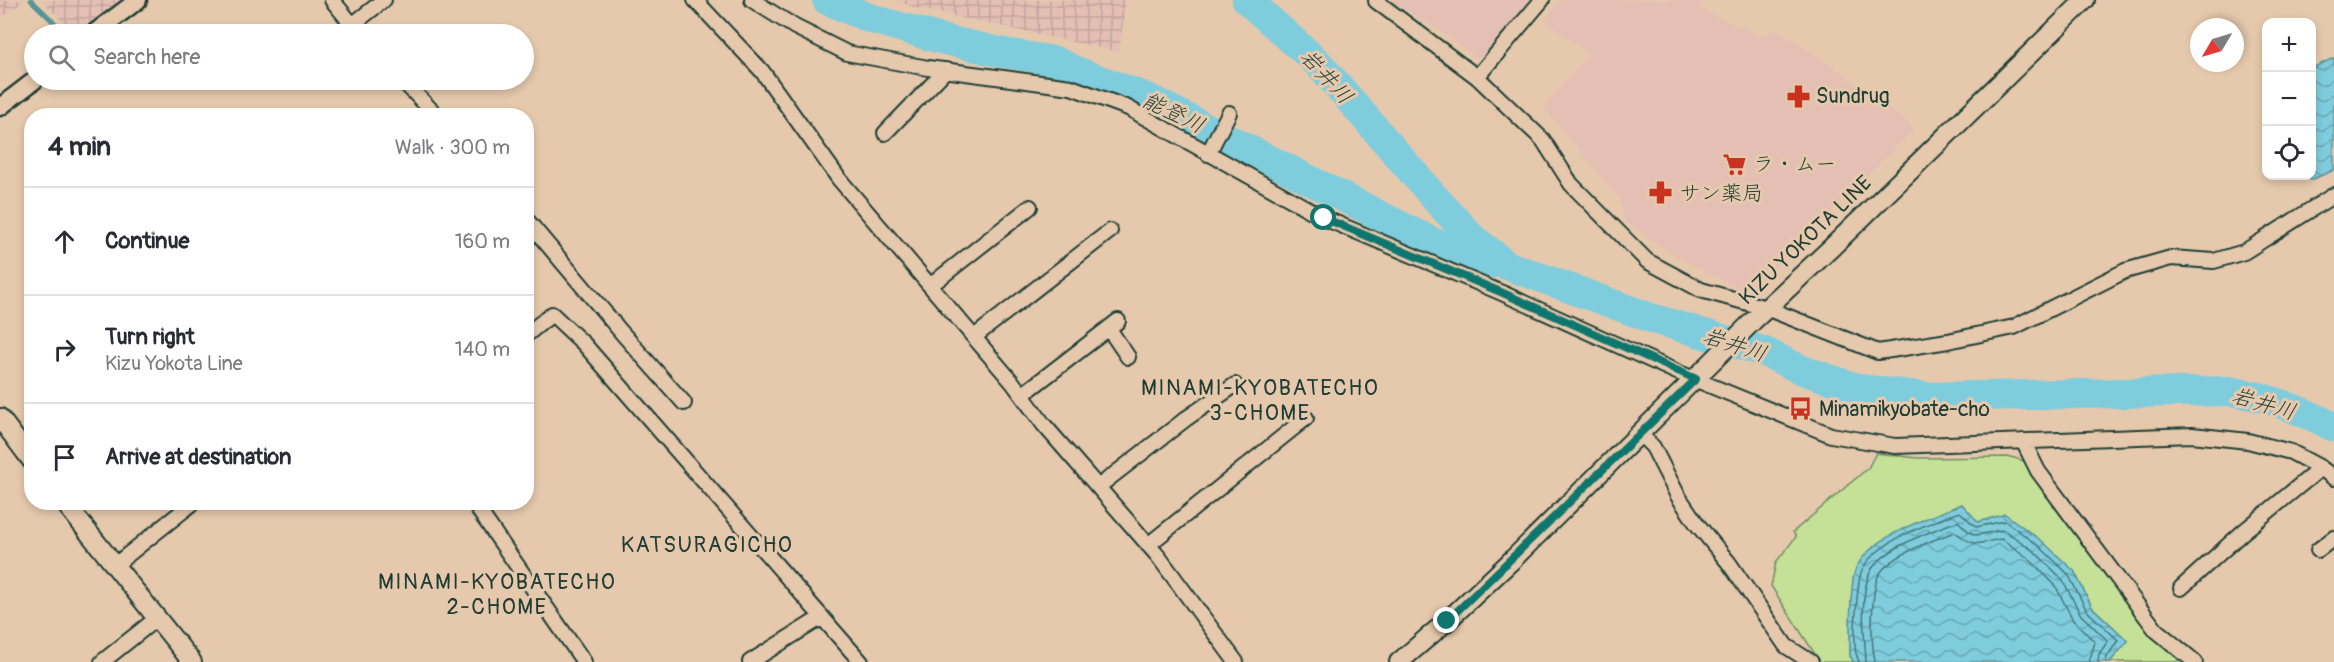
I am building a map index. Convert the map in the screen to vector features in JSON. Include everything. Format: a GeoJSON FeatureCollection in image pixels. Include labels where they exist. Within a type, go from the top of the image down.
{"type":"FeatureCollection","features":[{"type":"Feature","properties":{"kind":"main road","name":"KIZU YOKOTA LINE"},"geometry":{"type":"LineString","coordinates":[[1399,662],[1447,621],[1701,374],[1759,314],[1831,248],[2085,0]]}},
{"type":"Feature","properties":{"kind":"main road"},"geometry":{"type":"LineString","coordinates":[[0,418],[24,450]]}},
{"type":"Feature","properties":{"kind":"main road"},"geometry":{"type":"LineString","coordinates":[[70,510],[192,662]]}},
{"type":"Feature","properties":{"kind":"street"},"geometry":{"type":"LineString","coordinates":[[106,24],[138,0]]}},
{"type":"Feature","properties":{"kind":"street"},"geometry":{"type":"LineString","coordinates":[[333,0],[351,24]]}},
{"type":"Feature","properties":{"kind":"street"},"geometry":{"type":"LineString","coordinates":[[362,24],[384,0]]}},
{"type":"Feature","properties":{"kind":"street"},"geometry":{"type":"LineString","coordinates":[[695,0],[762,71],[839,179],[931,285],[1044,425],[1148,544],[1236,662]]}},
{"type":"Feature","properties":{"kind":"street"},"geometry":{"type":"LineString","coordinates":[[752,0],[795,27],[847,53],[946,70],[1071,87],[1128,108],[1210,151],[1324,218],[1701,374],[1831,435],[1894,446],[2192,435],[2248,441],[2291,452],[2321,468],[2334,478]]}},
{"type":"Feature","properties":{"kind":"street"},"geometry":{"type":"LineString","coordinates":[[1477,77],[1542,0]]}},
{"type":"Feature","properties":{"kind":"street"},"geometry":{"type":"LineString","coordinates":[[1376,1],[1477,77],[1543,140],[1571,184],[1647,261],[1701,290],[1759,314],[1878,352],[1948,341],[2014,327],[2125,271],[2170,258],[2214,261],[2244,252],[2334,195]]}},
{"type":"Feature","properties":{"kind":"street"},"geometry":{"type":"LineString","coordinates":[[885,133],[946,70]]}},
{"type":"Feature","properties":{"kind":"street"},"geometry":{"type":"LineString","coordinates":[[0,107],[24,88]]}},
{"type":"Feature","properties":{"kind":"street"},"geometry":{"type":"LineString","coordinates":[[412,90],[429,108]]}},
{"type":"Feature","properties":{"kind":"street"},"geometry":{"type":"LineString","coordinates":[[1210,151],[1228,116]]}},
{"type":"Feature","properties":{"kind":"street"},"geometry":{"type":"LineString","coordinates":[[931,285],[1030,207]]}},
{"type":"Feature","properties":{"kind":"street"},"geometry":{"type":"LineString","coordinates":[[534,230],[684,403]]}},
{"type":"Feature","properties":{"kind":"street"},"geometry":{"type":"LineString","coordinates":[[974,337],[1110,231]]}},
{"type":"Feature","properties":{"kind":"street"},"geometry":{"type":"LineString","coordinates":[[534,329],[552,314],[584,344],[861,662]]}},
{"type":"Feature","properties":{"kind":"street"},"geometry":{"type":"LineString","coordinates":[[1022,395],[1113,325],[1128,357]]}},
{"type":"Feature","properties":{"kind":"street"},"geometry":{"type":"LineString","coordinates":[[1098,487],[1187,418],[1235,385]]}},
{"type":"Feature","properties":{"kind":"street"},"geometry":{"type":"LineString","coordinates":[[1148,544],[1306,418]]}},
{"type":"Feature","properties":{"kind":"street"},"geometry":{"type":"LineString","coordinates":[[1640,434],[1653,447],[1678,496],[1697,524],[1729,563],[1786,646],[1812,662]]}},
{"type":"Feature","properties":{"kind":"street"},"geometry":{"type":"LineString","coordinates":[[2024,441],[2038,471],[2156,630],[2195,662]]}},
{"type":"Feature","properties":{"kind":"street"},"geometry":{"type":"LineString","coordinates":[[2181,588],[2243,532],[2321,468]]}},
{"type":"Feature","properties":{"kind":"street"},"geometry":{"type":"LineString","coordinates":[[115,565],[184,510]]}},
{"type":"Feature","properties":{"kind":"street"},"geometry":{"type":"LineString","coordinates":[[479,510],[584,662]]}},
{"type":"Feature","properties":{"kind":"street"},"geometry":{"type":"LineString","coordinates":[[2318,550],[2334,538]]}},
{"type":"Feature","properties":{"kind":"street"},"geometry":{"type":"LineString","coordinates":[[102,662],[157,618]]}},
{"type":"Feature","properties":{"kind":"street"},"geometry":{"type":"LineString","coordinates":[[750,662],[822,618]]}},
{"type":"Feature","properties":{"kind":"shaded area"},"geometry":{"type":"Polygon","coordinates":[[[0,0],[25,0],[0,19],[0,0]]]}},
{"type":"Feature","properties":{"kind":"shaded area"},"geometry":{"type":"Polygon","coordinates":[[[42,0],[125,0],[92,24],[65,24],[42,0]]]}},
{"type":"Feature","properties":{"kind":"shaded area"},"geometry":{"type":"Polygon","coordinates":[[[894,0],[1126,0],[1119,52],[916,8],[894,0]]]}},
{"type":"Feature","properties":{"kind":"shaded area"},"geometry":{"type":"Polygon","coordinates":[[[1386,0],[1531,0],[1483,57],[1474,57],[1449,37],[1386,0]]]}},
{"type":"Feature","properties":{"kind":"shaded area","name":"ラ・ムー"},"geometry":{"type":"Polygon","coordinates":[[[1561,0],[1698,0],[1702,10],[1762,37],[1776,29],[1831,65],[1915,128],[1749,294],[1682,260],[1624,221],[1620,199],[1544,107],[1589,54],[1544,20],[1561,0]]]}},
{"type":"Feature","properties":{"kind":"green space"},"geometry":{"type":"Polygon","coordinates":[[[1876,453],[1917,458],[2011,457],[2027,462],[2183,656],[2176,662],[2110,662],[2127,640],[2092,607],[2074,571],[1856,568],[1851,602],[1850,656],[1854,662],[1820,662],[1771,586],[1776,562],[1796,537],[1793,532],[1868,468],[1876,453]]]}},
{"type":"Feature","properties":{"kind":"water"},"geometry":{"type":"Polygon","coordinates":[[[2334,58],[2334,170],[2316,178],[2316,72],[2316,66],[2334,58]]]}},
{"type":"Feature","properties":{"kind":"water"},"geometry":{"type":"Polygon","coordinates":[[[1962,504],[1978,522],[2005,514],[2042,541],[2074,571],[2092,607],[2128,641],[2110,662],[1854,662],[1850,656],[1850,624],[1856,568],[1875,546],[1888,537],[1962,504]]]}},
{"type":"Feature","properties":{"kind":"waterway"},"geometry":{"type":"LineString","coordinates":[[31,0],[56,24]]}},
{"type":"Feature","properties":{"kind":"waterway","name":"能登川"},"geometry":{"type":"LineString","coordinates":[[827,0],[869,18],[941,39],[1004,53],[1055,61],[1147,98],[1432,242],[1464,255],[1494,263]]}},
{"type":"Feature","properties":{"kind":"waterway","name":"岩井川"},"geometry":{"type":"LineString","coordinates":[[1247,0],[1318,63],[1471,237],[1506,265],[1654,319],[1765,352],[1802,370],[1860,389],[1926,397],[2229,391],[2283,404],[2334,427]]}},
{"type":"Feature","properties":{"kind":"place","name":"Sundrug"},"geometry":{"type":"Point","coordinates":[1798,96]}},
{"type":"Feature","properties":{"kind":"place","name":"ラ・ムー"},"geometry":{"type":"Point","coordinates":[1735,164]}},
{"type":"Feature","properties":{"kind":"place","name":"サン薬局"},"geometry":{"type":"Point","coordinates":[1661,193]}},
{"type":"Feature","properties":{"kind":"place","name":"Minamikyobate-cho"},"geometry":{"type":"Point","coordinates":[1801,409]}},
{"type":"Feature","properties":{"kind":"district","name":"MINAMI-KYOBATECHO 3-CHOME"},"geometry":{"type":"Point","coordinates":[1260,400]}},
{"type":"Feature","properties":{"kind":"district","name":"KATSURAGICHO"},"geometry":{"type":"Point","coordinates":[707,544]}},
{"type":"Feature","properties":{"kind":"district","name":"MINAMI-KYOBATECHO 2-CHOME"},"geometry":{"type":"Point","coordinates":[497,594]}},
{"type":"Feature","properties":{"kind":"route"},"geometry":{"type":"LineString","coordinates":[[1324,218],[1503,293],[1696,379],[1447,621]]}}]}
